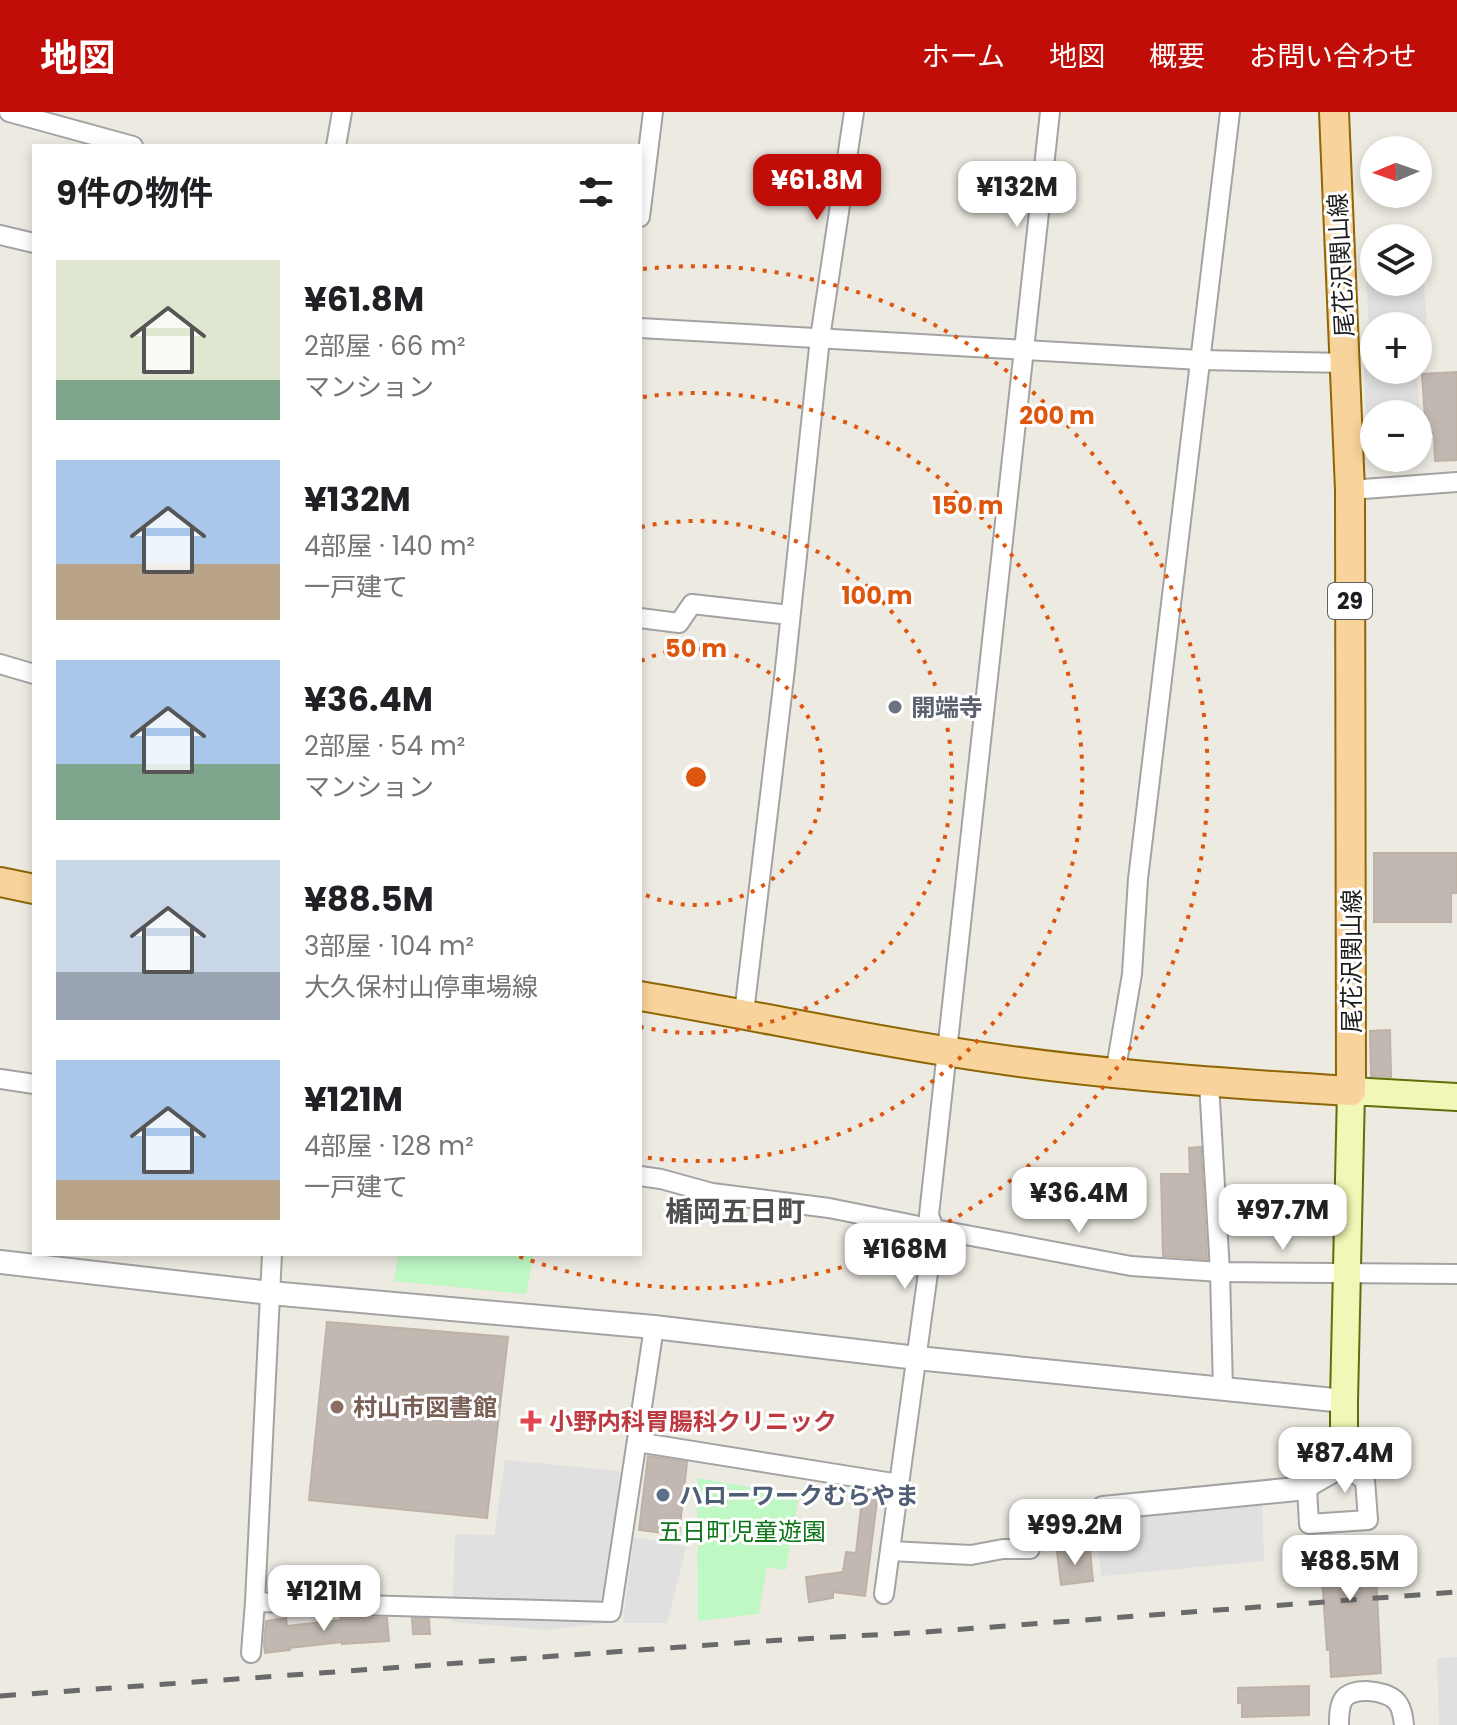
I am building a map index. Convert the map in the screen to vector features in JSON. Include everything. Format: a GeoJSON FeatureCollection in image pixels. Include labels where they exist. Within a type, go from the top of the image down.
{"type":"FeatureCollection","features":[{"type":"Feature","properties":{"kind":"main road","name":"尾花沢関山線"},"geometry":{"type":"LineString","coordinates":[[1334,112],[1350,490],[1351,1091]]}},
{"type":"Feature","properties":{"kind":"main road"},"geometry":{"type":"LineString","coordinates":[[0,882],[32,889]]}},
{"type":"Feature","properties":{"kind":"main road"},"geometry":{"type":"LineString","coordinates":[[642,996],[946,1051],[1115,1074],[1209,1083],[1457,1097]]}},
{"type":"Feature","properties":{"kind":"main road"},"geometry":{"type":"LineString","coordinates":[[1344,1467],[1351,1091]]}},
{"type":"Feature","properties":{"kind":"street"},"geometry":{"type":"LineString","coordinates":[[9,112],[126,144]]}},
{"type":"Feature","properties":{"kind":"street"},"geometry":{"type":"LineString","coordinates":[[336,144],[342,112]]}},
{"type":"Feature","properties":{"kind":"street"},"geometry":{"type":"LineString","coordinates":[[642,201],[653,112]]}},
{"type":"Feature","properties":{"kind":"street"},"geometry":{"type":"LineString","coordinates":[[744,1013],[820,338],[854,112]]}},
{"type":"Feature","properties":{"kind":"street"},"geometry":{"type":"LineString","coordinates":[[884,1594],[934,1229],[929,1215],[946,1051],[1050,112]]}},
{"type":"Feature","properties":{"kind":"street"},"geometry":{"type":"LineString","coordinates":[[1115,1074],[1132,974],[1138,879],[1230,112]]}},
{"type":"Feature","properties":{"kind":"street"},"geometry":{"type":"LineString","coordinates":[[0,235],[32,243]]}},
{"type":"Feature","properties":{"kind":"street"},"geometry":{"type":"LineString","coordinates":[[642,328],[1200,360],[1346,363]]}},
{"type":"Feature","properties":{"kind":"street"},"geometry":{"type":"LineString","coordinates":[[1350,490],[1457,482]]}},
{"type":"Feature","properties":{"kind":"street"},"geometry":{"type":"LineString","coordinates":[[642,618],[679,623],[692,604],[790,615]]}},
{"type":"Feature","properties":{"kind":"street"},"geometry":{"type":"LineString","coordinates":[[0,664],[32,673]]}},
{"type":"Feature","properties":{"kind":"street"},"geometry":{"type":"LineString","coordinates":[[0,1079],[32,1084]]}},
{"type":"Feature","properties":{"kind":"street"},"geometry":{"type":"LineString","coordinates":[[1209,1083],[1223,1389]]}},
{"type":"Feature","properties":{"kind":"street"},"geometry":{"type":"LineString","coordinates":[[642,1176],[712,1193],[829,1208],[1131,1266],[1220,1272],[1457,1274]]}},
{"type":"Feature","properties":{"kind":"street"},"geometry":{"type":"LineString","coordinates":[[251,1653],[272,1256]]}},
{"type":"Feature","properties":{"kind":"street"},"geometry":{"type":"LineString","coordinates":[[0,1262],[270,1293],[654,1327],[917,1358],[1344,1401]]}},
{"type":"Feature","properties":{"kind":"street"},"geometry":{"type":"LineString","coordinates":[[255,1602],[611,1612],[654,1327]]}},
{"type":"Feature","properties":{"kind":"street"},"geometry":{"type":"LineString","coordinates":[[637,1442],[899,1484]]}},
{"type":"Feature","properties":{"kind":"street"},"geometry":{"type":"LineString","coordinates":[[1103,1508],[1307,1488],[1344,1467],[1365,1480],[1368,1520],[1309,1524],[1307,1488]]}},
{"type":"Feature","properties":{"kind":"street"},"geometry":{"type":"LineString","coordinates":[[890,1551],[971,1555],[1003,1549],[1030,1549]]}},
{"type":"Feature","properties":{"kind":"street"},"geometry":{"type":"LineString","coordinates":[[1339,1725],[1343,1699],[1350,1693],[1376,1691],[1389,1695],[1399,1703],[1404,1725]]}},
{"type":"Feature","properties":{"kind":"green space"},"geometry":{"type":"Polygon","coordinates":[[[398,1256],[534,1256],[526,1294],[394,1281],[398,1256]]]}},
{"type":"Feature","properties":{"kind":"green space","name":"五日町児童遊園"},"geometry":{"type":"Polygon","coordinates":[[[697,1478],[799,1495],[786,1570],[767,1567],[759,1614],[698,1621],[697,1478]]]}},
{"type":"Feature","properties":{"kind":"shaded area"},"geometry":{"type":"Polygon","coordinates":[[[1367,296],[1425,296],[1426,312],[1368,312],[1367,296]]]}},
{"type":"Feature","properties":{"kind":"shaded area"},"geometry":{"type":"Polygon","coordinates":[[[1365,384],[1418,384],[1419,400],[1366,400],[1365,384]]]}},
{"type":"Feature","properties":{"kind":"shaded area"},"geometry":{"type":"Polygon","coordinates":[[[505,1460],[620,1471],[605,1623],[548,1630],[452,1622],[455,1534],[494,1535],[505,1460]]]}},
{"type":"Feature","properties":{"kind":"shaded area"},"geometry":{"type":"Polygon","coordinates":[[[1262,1502],[1264,1561],[1102,1576],[1094,1516],[1262,1502]]]}},
{"type":"Feature","properties":{"kind":"shaded area"},"geometry":{"type":"Polygon","coordinates":[[[634,1537],[686,1547],[667,1623],[623,1623],[634,1537]]]}},
{"type":"Feature","properties":{"kind":"shaded area"},"geometry":{"type":"Polygon","coordinates":[[[1457,1657],[1457,1725],[1439,1725],[1437,1658],[1457,1657]]]}},
{"type":"Feature","properties":{"kind":"building"},"geometry":{"type":"Polygon","coordinates":[[[1457,372],[1457,460],[1435,461],[1432,400],[1424,400],[1423,384],[1432,384],[1432,373],[1457,372]]]}},
{"type":"Feature","properties":{"kind":"building"},"geometry":{"type":"Polygon","coordinates":[[[1374,853],[1457,853],[1457,893],[1451,893],[1451,922],[1374,922],[1374,853]]]}},
{"type":"Feature","properties":{"kind":"building"},"geometry":{"type":"Polygon","coordinates":[[[1390,1030],[1391,1077],[1371,1076],[1370,1031],[1390,1030]]]}},
{"type":"Feature","properties":{"kind":"building"},"geometry":{"type":"Polygon","coordinates":[[[1201,1147],[1207,1259],[1163,1256],[1161,1174],[1190,1174],[1189,1148],[1201,1147]]]}},
{"type":"Feature","properties":{"kind":"building"},"geometry":{"type":"Polygon","coordinates":[[[327,1322],[508,1337],[487,1518],[309,1500],[327,1322]]]}},
{"type":"Feature","properties":{"kind":"building"},"geometry":{"type":"Polygon","coordinates":[[[648,1456],[687,1462],[679,1535],[639,1530],[648,1456]]]}},
{"type":"Feature","properties":{"kind":"building"},"geometry":{"type":"Polygon","coordinates":[[[863,1490],[878,1493],[865,1596],[833,1592],[833,1598],[809,1602],[806,1577],[843,1572],[846,1552],[856,1553],[863,1490]]]}},
{"type":"Feature","properties":{"kind":"building"},"geometry":{"type":"Polygon","coordinates":[[[1390,1543],[1392,1573],[1376,1573],[1381,1673],[1331,1677],[1322,1578],[1304,1579],[1302,1549],[1390,1543]]]}},
{"type":"Feature","properties":{"kind":"building"},"geometry":{"type":"Polygon","coordinates":[[[1090,1549],[1093,1581],[1061,1585],[1057,1552],[1090,1549]]]}},
{"type":"Feature","properties":{"kind":"building"},"geometry":{"type":"Polygon","coordinates":[[[340,1616],[387,1618],[389,1641],[342,1642],[265,1653],[266,1621],[286,1618],[287,1626],[341,1620],[340,1616]]]}},
{"type":"Feature","properties":{"kind":"building"},"geometry":{"type":"Polygon","coordinates":[[[412,1618],[429,1619],[430,1634],[413,1634],[412,1618]]]}},
{"type":"Feature","properties":{"kind":"building"},"geometry":{"type":"Polygon","coordinates":[[[1309,1686],[1309,1715],[1242,1717],[1238,1688],[1309,1686]]]}},
{"type":"Feature","properties":{"kind":"railway"},"geometry":{"type":"LineString","coordinates":[[0,1696],[1457,1592]]}},
{"type":"Feature","properties":{"kind":"place","name":"開端寺"},"geometry":{"type":"Point","coordinates":[895,707]}},
{"type":"Feature","properties":{"kind":"place","name":"村山市図書館"},"geometry":{"type":"Point","coordinates":[337,1407]}},
{"type":"Feature","properties":{"kind":"place","name":"小野内科胃腸科クリニック"},"geometry":{"type":"Point","coordinates":[531,1421]}},
{"type":"Feature","properties":{"kind":"place","name":"ハローワークむらやま"},"geometry":{"type":"Point","coordinates":[663,1495]}},
{"type":"Feature","properties":{"kind":"district","name":"楯岡五日町"},"geometry":{"type":"Point","coordinates":[735,1211]}}]}
